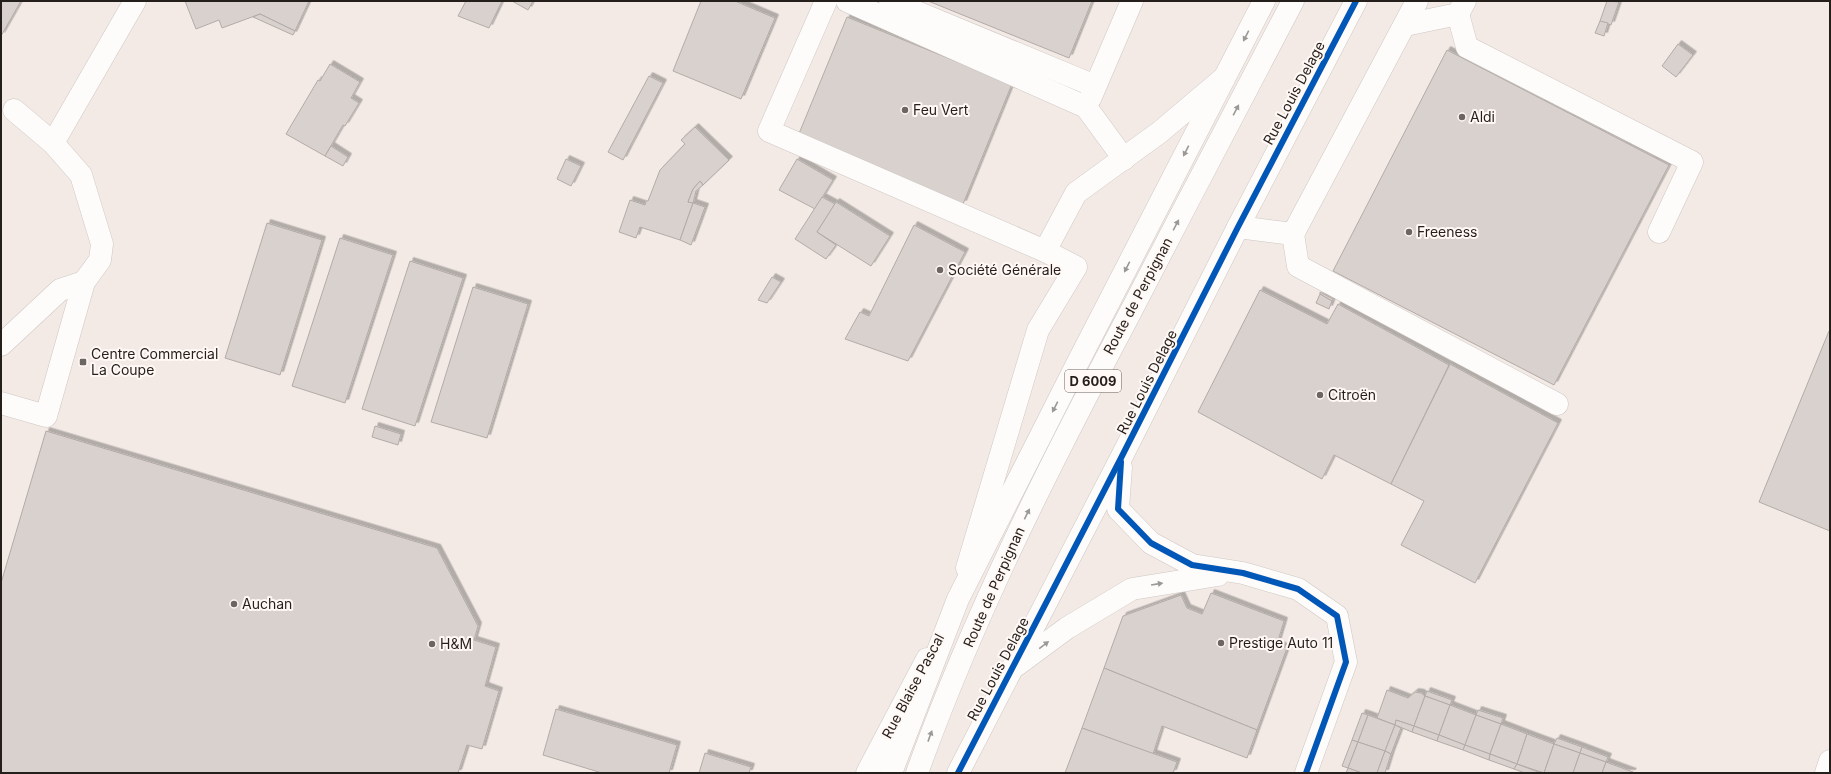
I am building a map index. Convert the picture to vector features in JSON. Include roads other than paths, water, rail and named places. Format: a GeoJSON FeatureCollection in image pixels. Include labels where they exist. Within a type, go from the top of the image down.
{"type":"FeatureCollection","features":[{"type":"Feature","properties":{"kind":"main road"},"geometry":{"type":"LineString","coordinates":[[53,143],[135,1]]}},
{"type":"Feature","properties":{"kind":"main road"},"geometry":{"type":"LineString","coordinates":[[826,1],[769,131],[1045,251],[1076,267],[1038,330],[958,599]]}},
{"type":"Feature","properties":{"kind":"main road"},"geometry":{"type":"LineString","coordinates":[[847,1],[1086,107],[1124,159]]}},
{"type":"Feature","properties":{"kind":"main road"},"geometry":{"type":"LineString","coordinates":[[890,1],[1095,86]]}},
{"type":"Feature","properties":{"kind":"main road"},"geometry":{"type":"LineString","coordinates":[[1086,107],[1132,1]]}},
{"type":"Feature","properties":{"kind":"main road","name":"Route de Perpignan"},"geometry":{"type":"LineString","coordinates":[[891,773],[958,599],[1264,1]]}},
{"type":"Feature","properties":{"kind":"main road","name":"Route de Perpignan"},"geometry":{"type":"LineString","coordinates":[[917,773],[992,588],[1058,449],[1293,1]]}},
{"type":"Feature","properties":{"kind":"main road","name":"Rue Louis Delage"},"geometry":{"type":"LineString","coordinates":[[958,773],[1122,458],[1238,227],[1356,1]]}},
{"type":"Feature","properties":{"kind":"main road"},"geometry":{"type":"LineString","coordinates":[[1417,1],[1293,234],[1298,266],[1557,404]]}},
{"type":"Feature","properties":{"kind":"main road"},"geometry":{"type":"LineString","coordinates":[[1405,25],[1462,8],[1467,47],[1692,162],[1659,232]]}},
{"type":"Feature","properties":{"kind":"main road"},"geometry":{"type":"LineString","coordinates":[[1045,251],[1076,193],[1160,132],[1224,78]]}},
{"type":"Feature","properties":{"kind":"main road"},"geometry":{"type":"LineString","coordinates":[[1,403],[46,416],[84,282],[100,260],[102,244],[81,175],[53,143],[14,110]]}},
{"type":"Feature","properties":{"kind":"main road"},"geometry":{"type":"LineString","coordinates":[[1238,227],[1293,234]]}},
{"type":"Feature","properties":{"kind":"main road"},"geometry":{"type":"LineString","coordinates":[[1,345],[60,290],[84,282]]}},
{"type":"Feature","properties":{"kind":"main road"},"geometry":{"type":"LineString","coordinates":[[1122,458],[1118,509],[1151,543],[1192,565],[1243,573],[1298,589],[1337,616],[1346,662],[1306,773]]}},
{"type":"Feature","properties":{"kind":"main road"},"geometry":{"type":"LineString","coordinates":[[1013,668],[1067,628],[1132,589],[1199,577],[1243,573]]}},
{"type":"Feature","properties":{"kind":"main road","name":"Rue Blaise Pascal"},"geometry":{"type":"LineString","coordinates":[[867,773],[958,599]]}},
{"type":"Feature","properties":{"kind":"main road"},"geometry":{"type":"LineString","coordinates":[[1826,773],[1830,761]]}},
{"type":"Feature","properties":{"kind":"place","name":"Feu Vert"},"geometry":{"type":"Point","coordinates":[905,110]}},
{"type":"Feature","properties":{"kind":"place","name":"Aldi"},"geometry":{"type":"Point","coordinates":[1462,117]}},
{"type":"Feature","properties":{"kind":"place","name":"Freeness"},"geometry":{"type":"Point","coordinates":[1409,232]}},
{"type":"Feature","properties":{"kind":"place","name":"Société Générale"},"geometry":{"type":"Point","coordinates":[940,270]}},
{"type":"Feature","properties":{"kind":"place","name":"Centre Commercial La Coupe"},"geometry":{"type":"Point","coordinates":[83,362]}},
{"type":"Feature","properties":{"kind":"place","name":"Citroën"},"geometry":{"type":"Point","coordinates":[1320,395]}},
{"type":"Feature","properties":{"kind":"place","name":"Auchan"},"geometry":{"type":"Point","coordinates":[234,604]}},
{"type":"Feature","properties":{"kind":"place","name":"Prestige Auto 11"},"geometry":{"type":"Point","coordinates":[1221,643]}},
{"type":"Feature","properties":{"kind":"place","name":"H&M"},"geometry":{"type":"Point","coordinates":[432,644]}}]}
